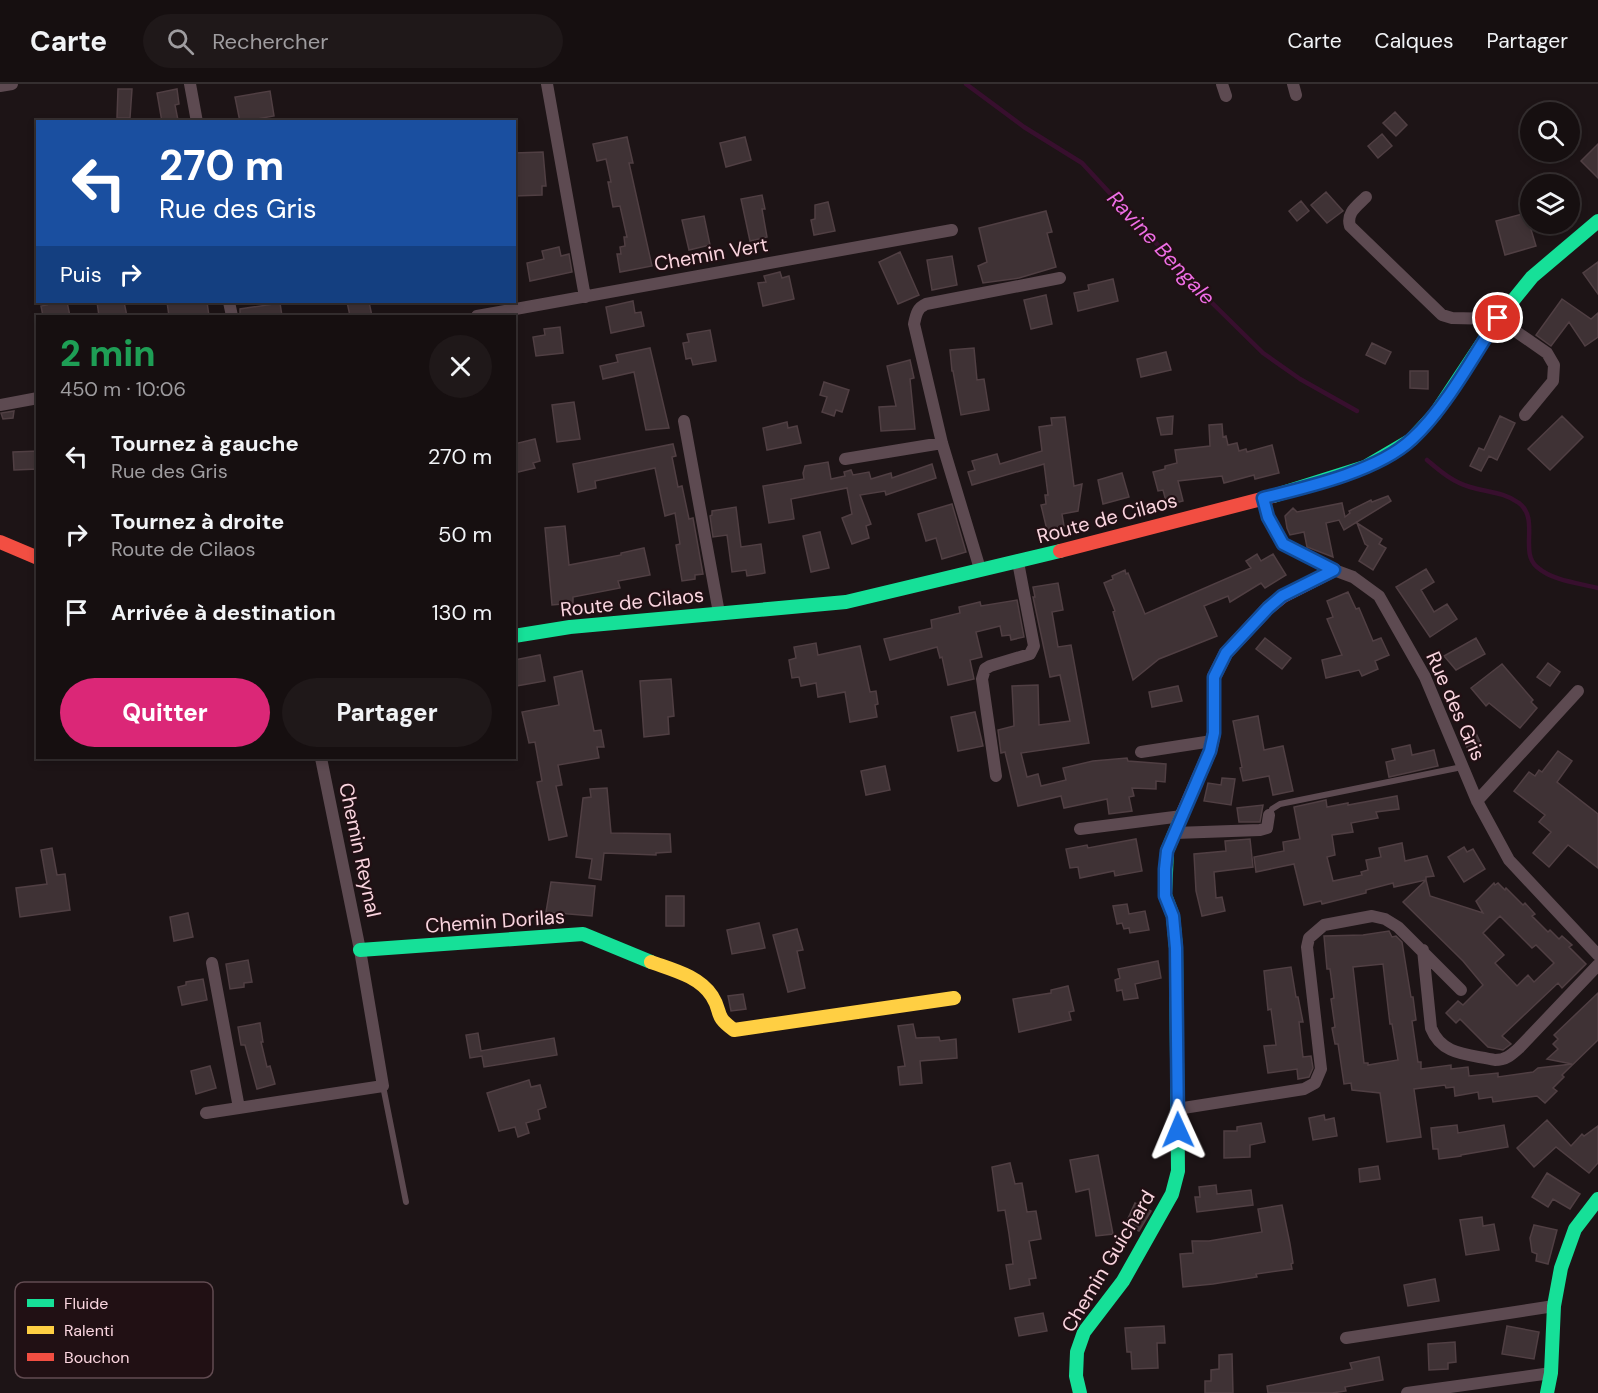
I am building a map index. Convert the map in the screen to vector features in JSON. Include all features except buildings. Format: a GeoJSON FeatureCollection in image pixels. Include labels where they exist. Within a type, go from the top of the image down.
{"type":"FeatureCollection","features":[{"type":"Feature","properties":{"kind":"street"},"geometry":{"type":"LineString","coordinates":[[0,87],[12,84]]}},
{"type":"Feature","properties":{"kind":"street"},"geometry":{"type":"LineString","coordinates":[[190,84],[196,120]]}},
{"type":"Feature","properties":{"kind":"street"},"geometry":{"type":"LineString","coordinates":[[548,84],[585,297]]}},
{"type":"Feature","properties":{"kind":"street"},"geometry":{"type":"LineString","coordinates":[[1366,197],[1349,214],[1350,226],[1442,315],[1452,318],[1498,318],[1547,353],[1554,365],[1553,381],[1524,415]]}},
{"type":"Feature","properties":{"kind":"street","name":"Route de Cilaos"},"geometry":{"type":"LineString","coordinates":[[516,636],[570,627],[846,602],[1018,562],[1299,489],[1365,467],[1412,440],[1435,414],[1498,318],[1532,277],[1598,221]]}},
{"type":"Feature","properties":{"kind":"street","name":"Chemin Vert"},"geometry":{"type":"LineString","coordinates":[[483,315],[952,230]]}},
{"type":"Feature","properties":{"kind":"street"},"geometry":{"type":"LineString","coordinates":[[980,569],[942,443],[914,324],[916,313],[921,306],[926,304],[1060,278]]}},
{"type":"Feature","properties":{"kind":"street"},"geometry":{"type":"LineString","coordinates":[[0,405],[36,398]]}},
{"type":"Feature","properties":{"kind":"street"},"geometry":{"type":"LineString","coordinates":[[684,421],[719,613]]}},
{"type":"Feature","properties":{"kind":"street"},"geometry":{"type":"LineString","coordinates":[[845,459],[942,443]]}},
{"type":"Feature","properties":{"kind":"street","name":"Rue des Gris"},"geometry":{"type":"LineString","coordinates":[[1263,498],[1268,517],[1283,544],[1353,577],[1379,596],[1425,677],[1477,801],[1509,860],[1598,955]]}},
{"type":"Feature","properties":{"kind":"street"},"geometry":{"type":"LineString","coordinates":[[0,542],[36,557]]}},
{"type":"Feature","properties":{"kind":"street"},"geometry":{"type":"LineString","coordinates":[[996,776],[982,679],[985,669],[1029,654],[1034,646],[1018,562]]}},
{"type":"Feature","properties":{"kind":"street","name":"Chemin Guichard"},"geometry":{"type":"LineString","coordinates":[[1080,1393],[1076,1376],[1077,1352],[1084,1332],[1123,1281],[1172,1194],[1178,1171],[1176,948],[1173,916],[1165,896],[1165,878],[1167,851],[1214,733],[1214,677],[1226,653],[1268,608],[1282,596],[1334,570]]}},
{"type":"Feature","properties":{"kind":"street"},"geometry":{"type":"LineString","coordinates":[[1477,801],[1578,691]]}},
{"type":"Feature","properties":{"kind":"street"},"geometry":{"type":"LineString","coordinates":[[1141,752],[1212,741]]}},
{"type":"Feature","properties":{"kind":"street","name":"Chemin Reynal"},"geometry":{"type":"LineString","coordinates":[[321,759],[360,950],[383,1086]]}},
{"type":"Feature","properties":{"kind":"street"},"geometry":{"type":"LineString","coordinates":[[1175,833],[1260,830],[1267,828],[1269,815]]}},
{"type":"Feature","properties":{"kind":"street"},"geometry":{"type":"LineString","coordinates":[[1080,829],[1182,816]]}},
{"type":"Feature","properties":{"kind":"street"},"geometry":{"type":"LineString","coordinates":[[1177,1109],[1304,1089],[1315,1083],[1322,1069],[1307,947],[1309,938],[1324,926],[1372,916],[1386,919],[1423,950],[1461,990]]}},
{"type":"Feature","properties":{"kind":"street","name":"Chemin Dorilas"},"geometry":{"type":"LineString","coordinates":[[360,950],[583,934],[699,981],[713,997],[721,1021],[734,1030],[954,998]]}},
{"type":"Feature","properties":{"kind":"street"},"geometry":{"type":"LineString","coordinates":[[1423,950],[1431,1028],[1434,1037],[1440,1045],[1448,1049],[1495,1060],[1503,1060],[1519,1048],[1598,965]]}},
{"type":"Feature","properties":{"kind":"street"},"geometry":{"type":"LineString","coordinates":[[212,963],[239,1108]]}},
{"type":"Feature","properties":{"kind":"street"},"geometry":{"type":"LineString","coordinates":[[206,1113],[383,1086]]}},
{"type":"Feature","properties":{"kind":"street"},"geometry":{"type":"LineString","coordinates":[[1547,1393],[1551,1373],[1554,1306],[1561,1268],[1575,1229],[1598,1199]]}},
{"type":"Feature","properties":{"kind":"street"},"geometry":{"type":"LineString","coordinates":[[1346,1338],[1554,1306]]}},
{"type":"Feature","properties":{"kind":"street"},"geometry":{"type":"LineString","coordinates":[[1407,1393],[1551,1373]]}},
{"type":"Feature","properties":{"kind":"lane"},"geometry":{"type":"LineString","coordinates":[[1269,815],[1272,809],[1280,804],[1462,767]]}},
{"type":"Feature","properties":{"kind":"lane"},"geometry":{"type":"LineString","coordinates":[[383,1086],[406,1202]]}},
{"type":"Feature","properties":{"kind":"waterway","name":"Ravine Bengale"},"geometry":{"type":"LineString","coordinates":[[966,84],[1024,127],[1082,163],[1205,296],[1263,353],[1300,379],[1357,411]]}},
{"type":"Feature","properties":{"kind":"waterway","name":"Ravine Bengale"},"geometry":{"type":"LineString","coordinates":[[1427,460],[1458,482],[1501,494],[1519,503],[1528,518],[1530,553],[1537,567],[1558,578],[1598,588]]}},
{"type":"Feature","properties":{"kind":"traffic: fast"},"geometry":{"type":"LineString","coordinates":[[1273,496],[1365,467],[1411,440],[1435,414],[1498,319],[1532,277],[1598,221]]}},
{"type":"Feature","properties":{"kind":"traffic: fast"},"geometry":{"type":"LineString","coordinates":[[516,636],[570,627],[846,602],[1060,551]]}},
{"type":"Feature","properties":{"kind":"traffic: fast"},"geometry":{"type":"LineString","coordinates":[[1080,1393],[1076,1376],[1077,1352],[1084,1332],[1123,1281],[1172,1194],[1178,1171],[1176,948],[1173,916],[1165,895],[1167,851],[1183,813]]}},
{"type":"Feature","properties":{"kind":"traffic: fast"},"geometry":{"type":"LineString","coordinates":[[360,950],[583,934],[651,962]]}},
{"type":"Feature","properties":{"kind":"traffic: fast"},"geometry":{"type":"LineString","coordinates":[[1547,1393],[1551,1373],[1554,1306],[1561,1268],[1575,1229],[1598,1199]]}},
{"type":"Feature","properties":{"kind":"traffic: slow"},"geometry":{"type":"LineString","coordinates":[[651,962],[700,983],[712,996],[723,1021],[734,1030],[954,998]]}},
{"type":"Feature","properties":{"kind":"traffic: jam"},"geometry":{"type":"LineString","coordinates":[[1060,551],[1273,496]]}},
{"type":"Feature","properties":{"kind":"traffic: jam"},"geometry":{"type":"LineString","coordinates":[[0,542],[36,557]]}},
{"type":"Feature","properties":{"kind":"traffic: jam"},"geometry":{"type":"LineString","coordinates":[[1183,813],[1210,751],[1214,733],[1214,677],[1226,653],[1268,608],[1283,596],[1334,570]]}},
{"type":"Feature","properties":{"kind":"route"},"geometry":{"type":"LineString","coordinates":[[1178,1130],[1176,948],[1173,916],[1165,896],[1165,869],[1167,851],[1210,751],[1214,733],[1214,677],[1226,653],[1268,608],[1282,596],[1334,570],[1283,544],[1268,517],[1263,498],[1299,489],[1365,467],[1412,440],[1435,414],[1498,318]]}}]}
